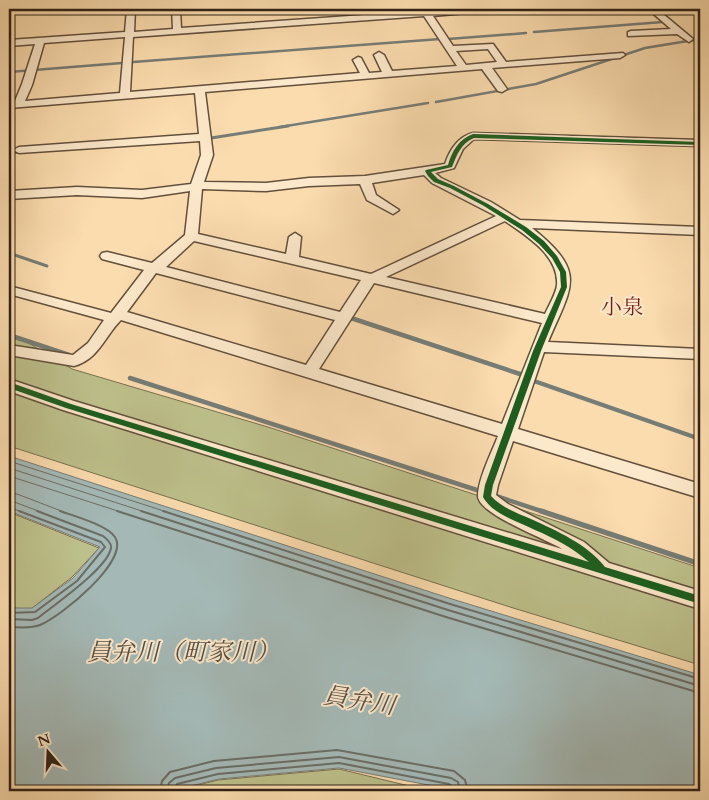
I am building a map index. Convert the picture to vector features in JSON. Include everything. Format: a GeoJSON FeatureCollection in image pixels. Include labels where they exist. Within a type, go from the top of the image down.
{"type":"FeatureCollection","features":[{"type":"Feature","properties":{"kind":"street"},"geometry":{"type":"LineString","coordinates":[[125,95],[131,9]]}},
{"type":"Feature","properties":{"kind":"street"},"geometry":{"type":"LineString","coordinates":[[176,9],[177,31]]}},
{"type":"Feature","properties":{"kind":"street"},"geometry":{"type":"LineString","coordinates":[[9,43],[425,11],[489,9]]}},
{"type":"Feature","properties":{"kind":"street"},"geometry":{"type":"LineString","coordinates":[[652,9],[689,39]]}},
{"type":"Feature","properties":{"kind":"street"},"geometry":{"type":"LineString","coordinates":[[425,11],[463,68]]}},
{"type":"Feature","properties":{"kind":"street"},"geometry":{"type":"LineString","coordinates":[[631,34],[679,31]]}},
{"type":"Feature","properties":{"kind":"street"},"geometry":{"type":"LineString","coordinates":[[14,104],[31,70],[40,41]]}},
{"type":"Feature","properties":{"kind":"street"},"geometry":{"type":"LineString","coordinates":[[450,49],[490,46],[503,64]]}},
{"type":"Feature","properties":{"kind":"street"},"geometry":{"type":"LineString","coordinates":[[379,55],[387,74]]}},
{"type":"Feature","properties":{"kind":"street"},"geometry":{"type":"LineString","coordinates":[[14,104],[387,74],[447,73],[463,68],[620,55]]}},
{"type":"Feature","properties":{"kind":"street"},"geometry":{"type":"LineString","coordinates":[[358,60],[366,76]]}},
{"type":"Feature","properties":{"kind":"street"},"geometry":{"type":"LineString","coordinates":[[485,66],[502,89]]}},
{"type":"Feature","properties":{"kind":"street"},"geometry":{"type":"LineString","coordinates":[[9,350],[74,361],[83,358],[96,344],[153,268],[191,236],[196,186],[207,155],[200,90]]}},
{"type":"Feature","properties":{"kind":"street"},"geometry":{"type":"LineString","coordinates":[[9,195],[77,191],[142,194],[196,186],[266,187],[309,182],[364,180],[450,166],[452,158],[464,140],[473,136],[700,143]]}},
{"type":"Feature","properties":{"kind":"street"},"geometry":{"type":"LineString","coordinates":[[19,150],[204,137]]}},
{"type":"Feature","properties":{"kind":"street"},"geometry":{"type":"LineString","coordinates":[[428,171],[436,181],[456,189],[519,224],[543,244],[563,270],[566,279],[564,287],[539,347],[487,494],[498,508],[544,530],[591,557],[603,570]]}},
{"type":"Feature","properties":{"kind":"street"},"geometry":{"type":"LineString","coordinates":[[364,180],[371,197],[393,210]]}},
{"type":"Feature","properties":{"kind":"street"},"geometry":{"type":"LineString","coordinates":[[310,372],[371,278],[506,216]]}},
{"type":"Feature","properties":{"kind":"street"},"geometry":{"type":"LineString","coordinates":[[519,224],[700,231]]}},
{"type":"Feature","properties":{"kind":"street"},"geometry":{"type":"LineString","coordinates":[[191,236],[551,320]]}},
{"type":"Feature","properties":{"kind":"street"},"geometry":{"type":"LineString","coordinates":[[292,260],[296,237]]}},
{"type":"Feature","properties":{"kind":"street"},"geometry":{"type":"LineString","coordinates":[[107,256],[344,318]]}},
{"type":"Feature","properties":{"kind":"street"},"geometry":{"type":"LineString","coordinates":[[9,290],[116,316],[310,372],[700,491]]}},
{"type":"Feature","properties":{"kind":"street"},"geometry":{"type":"LineString","coordinates":[[539,347],[700,354]]}},
{"type":"Feature","properties":{"kind":"street"},"geometry":{"type":"LineString","coordinates":[[9,385],[69,406],[700,600]]}},
{"type":"Feature","properties":{"kind":"green space"},"geometry":{"type":"Polygon","coordinates":[[[9,338],[25,341],[72,369],[268,427],[700,568],[700,665],[510,607],[9,446],[9,338]]]}},
{"type":"Feature","properties":{"kind":"green space"},"geometry":{"type":"Polygon","coordinates":[[[9,512],[99,548],[72,577],[31,609],[9,608],[9,512]]]}},
{"type":"Feature","properties":{"kind":"green space"},"geometry":{"type":"Polygon","coordinates":[[[339,769],[430,791],[174,791],[218,780],[339,769]]]}},
{"type":"Feature","properties":{"kind":"water","name":"員弁川（町家川）"},"geometry":{"type":"Polygon","coordinates":[[[9,456],[452,599],[700,675],[700,791],[460,791],[339,768],[219,779],[170,791],[20,791],[9,788],[9,608],[32,608],[73,578],[100,547],[9,511],[9,456]]]}},
{"type":"Feature","properties":{"kind":"waterway"},"geometry":{"type":"LineString","coordinates":[[534,32],[663,22]]}},
{"type":"Feature","properties":{"kind":"waterway"},"geometry":{"type":"LineString","coordinates":[[448,39],[526,33]]}},
{"type":"Feature","properties":{"kind":"waterway"},"geometry":{"type":"LineString","coordinates":[[133,62],[440,39]]}},
{"type":"Feature","properties":{"kind":"waterway"},"geometry":{"type":"LineString","coordinates":[[436,102],[536,84],[645,48],[700,39]]}},
{"type":"Feature","properties":{"kind":"waterway"},"geometry":{"type":"LineString","coordinates":[[9,72],[122,63]]}},
{"type":"Feature","properties":{"kind":"waterway"},"geometry":{"type":"LineString","coordinates":[[280,127],[428,103]]}},
{"type":"Feature","properties":{"kind":"waterway"},"geometry":{"type":"LineString","coordinates":[[211,138],[288,126]]}},
{"type":"Feature","properties":{"kind":"waterway"},"geometry":{"type":"LineString","coordinates":[[9,153],[22,152]]}},
{"type":"Feature","properties":{"kind":"waterway"},"geometry":{"type":"LineString","coordinates":[[9,253],[47,266]]}},
{"type":"Feature","properties":{"kind":"waterway"},"geometry":{"type":"LineString","coordinates":[[351,318],[520,374]]}},
{"type":"Feature","properties":{"kind":"waterway"},"geometry":{"type":"LineString","coordinates":[[9,335],[69,355]]}},
{"type":"Feature","properties":{"kind":"waterway"},"geometry":{"type":"LineString","coordinates":[[130,378],[483,492]]}},
{"type":"Feature","properties":{"kind":"waterway"},"geometry":{"type":"LineString","coordinates":[[534,381],[700,439]]}},
{"type":"Feature","properties":{"kind":"waterway"},"geometry":{"type":"LineString","coordinates":[[493,495],[700,564]]}},
{"type":"Feature","properties":{"kind":"cycle path"},"geometry":{"type":"LineString","coordinates":[[603,571],[597,563],[577,548],[502,509],[487,497],[489,485],[537,351],[564,287],[563,272],[555,257],[541,242],[524,229],[486,205],[436,180],[428,171],[450,166],[458,148],[465,140],[473,136],[700,143]]}},
{"type":"Feature","properties":{"kind":"cycle path"},"geometry":{"type":"LineString","coordinates":[[9,385],[69,406],[700,600]]}},
{"type":"Feature","properties":{"kind":"district","name":"小泉"},"geometry":{"type":"Point","coordinates":[622,307]}},
{"type":"Feature","properties":{"kind":"water label","name":"員弁川"},"geometry":{"type":"Point","coordinates":[359,701]}}]}
